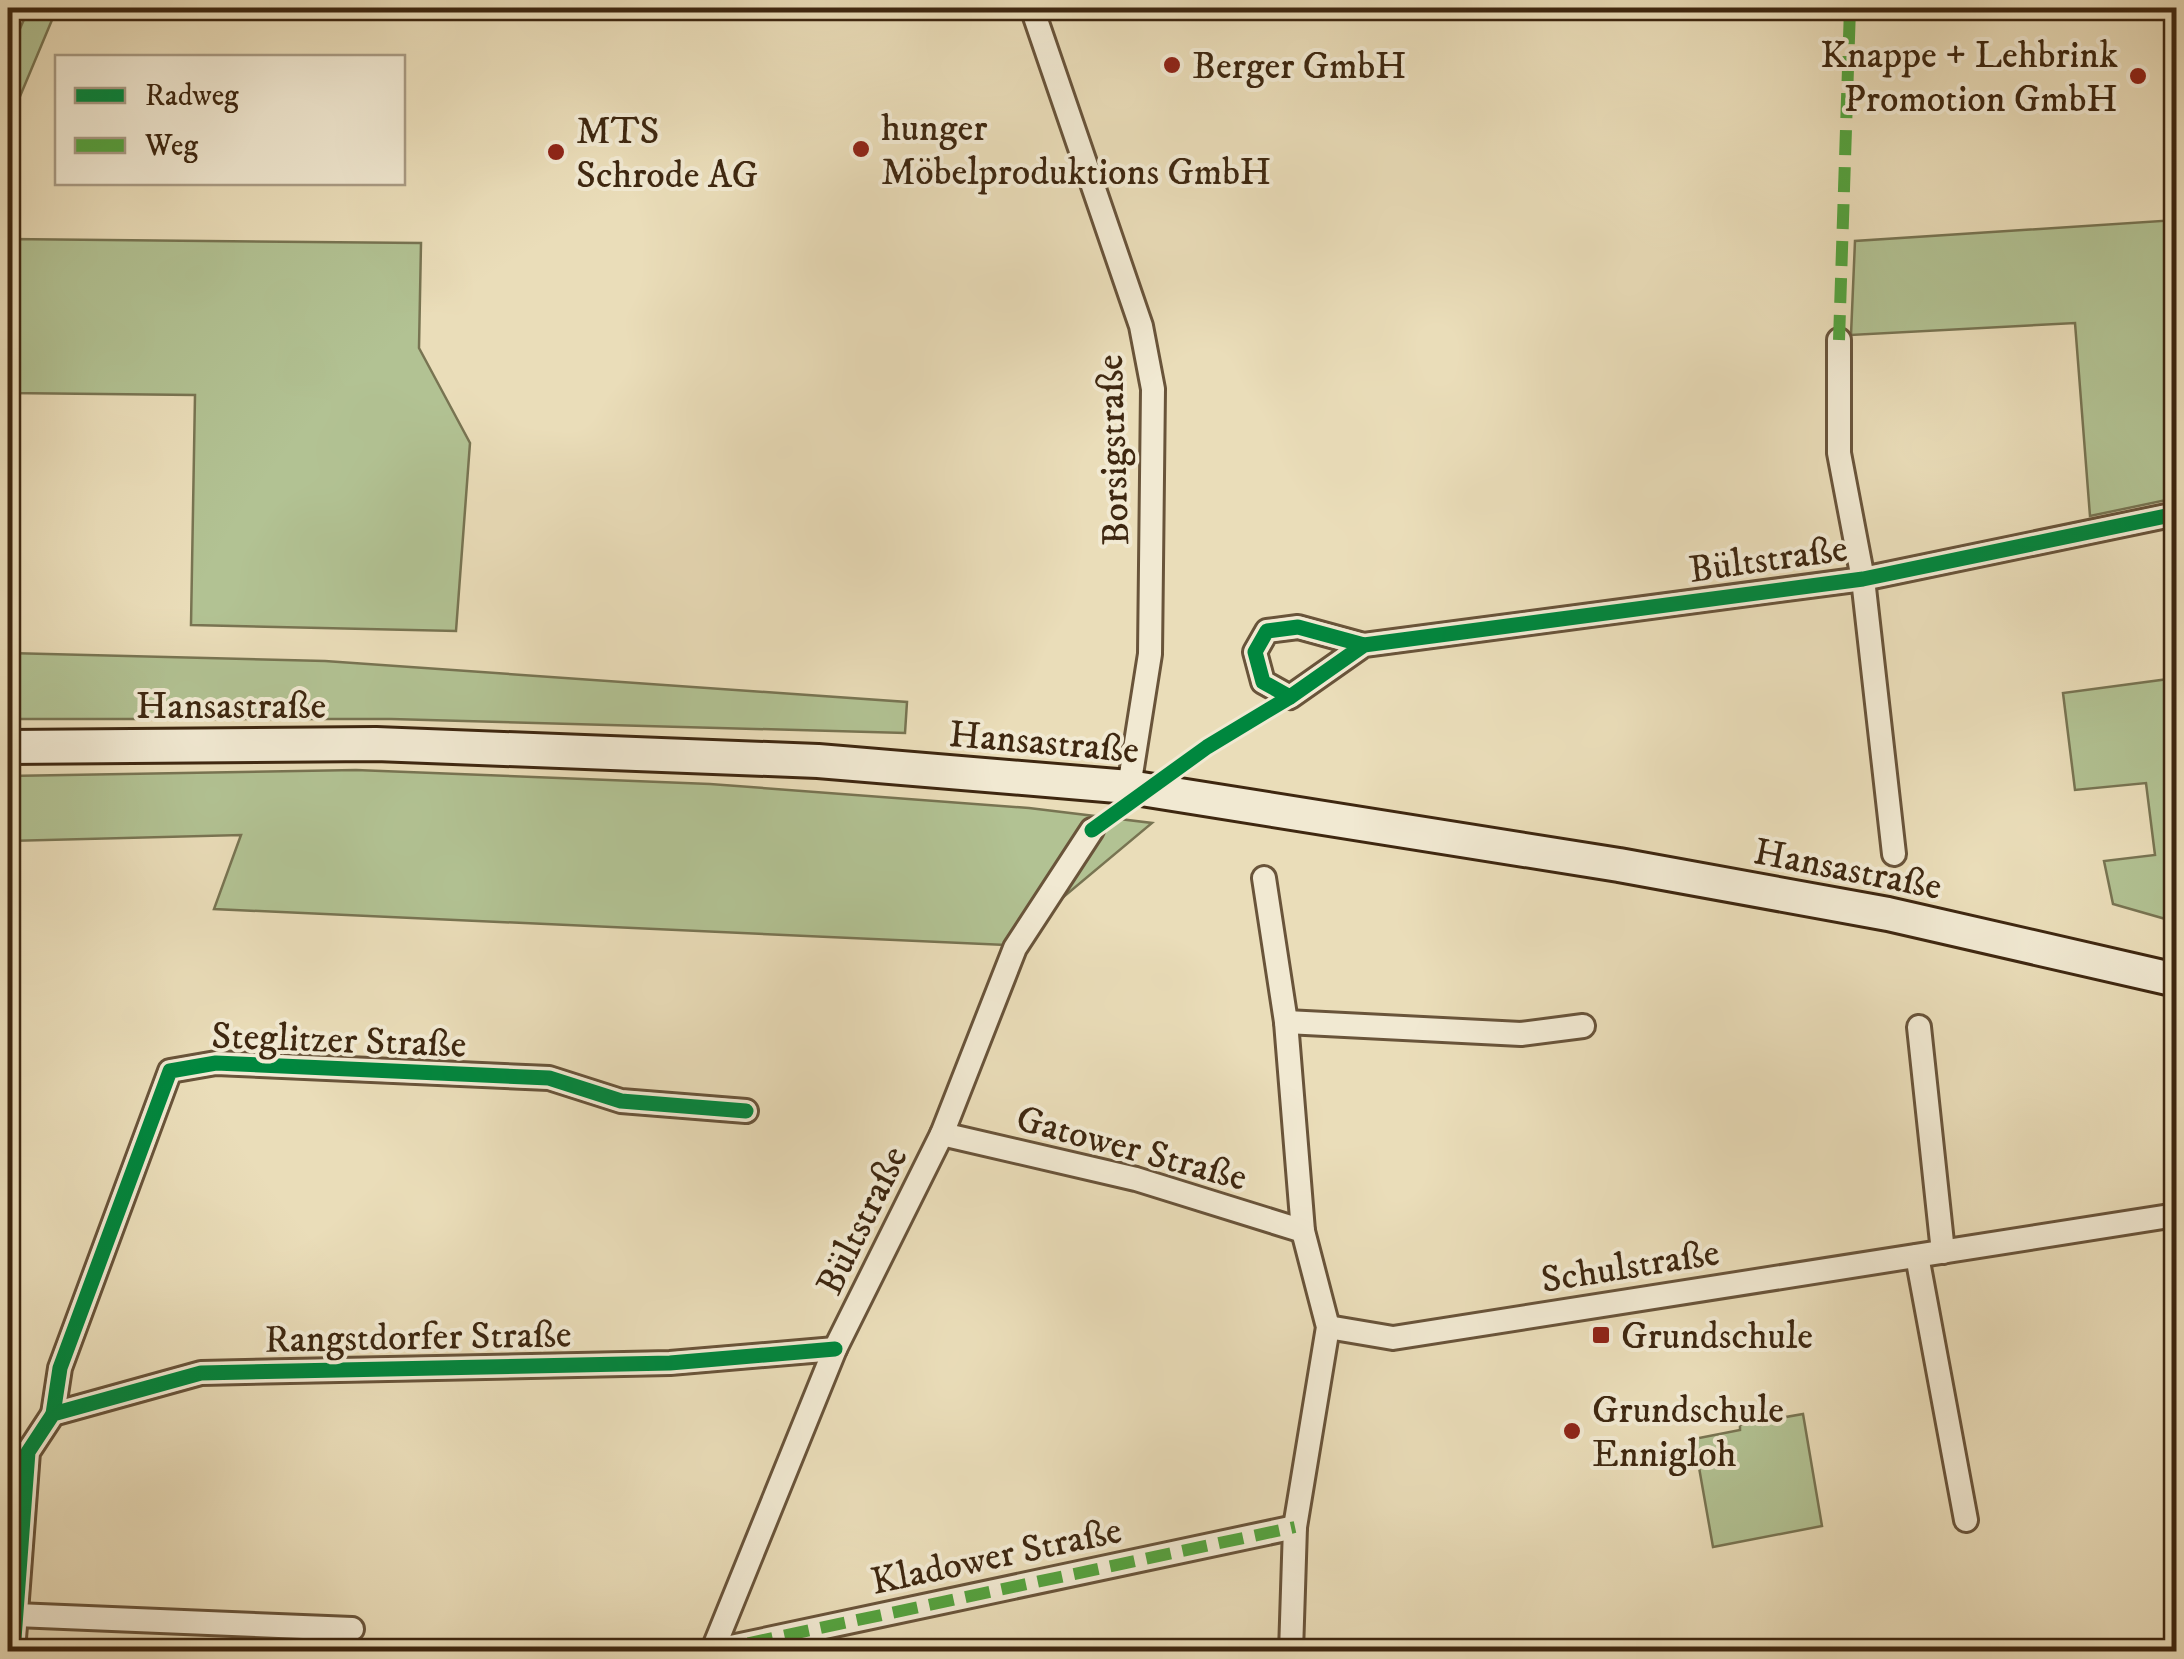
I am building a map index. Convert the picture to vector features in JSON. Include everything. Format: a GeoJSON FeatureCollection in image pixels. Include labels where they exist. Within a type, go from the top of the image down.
{"type":"FeatureCollection","features":[{"type":"Feature","properties":{"kind":"main road","name":"Hansastraße"},"geometry":{"type":"LineString","coordinates":[[8,747],[376,744],[818,761],[1129,787],[1677,875],[1888,914],[2176,980]]}},
{"type":"Feature","properties":{"kind":"street","name":"Borsigstraße"},"geometry":{"type":"LineString","coordinates":[[1032,8],[1141,326],[1153,389],[1150,654],[1129,787]]}},
{"type":"Feature","properties":{"kind":"street"},"geometry":{"type":"LineString","coordinates":[[1839,340],[1839,453],[1864,579],[1894,854]]}},
{"type":"Feature","properties":{"kind":"street","name":"Bültstraße"},"geometry":{"type":"LineString","coordinates":[[1364,644],[1864,579],[2176,514]]}},
{"type":"Feature","properties":{"kind":"street","name":"Bültstraße"},"geometry":{"type":"LineString","coordinates":[[712,1651],[835,1349],[942,1134],[1015,948],[1092,830]]}},
{"type":"Feature","properties":{"kind":"street","name":"Gatower Straße"},"geometry":{"type":"LineString","coordinates":[[1264,878],[1286,1022],[1303,1231],[1328,1327]]}},
{"type":"Feature","properties":{"kind":"street"},"geometry":{"type":"LineString","coordinates":[[1286,1022],[1521,1034],[1583,1026]]}},
{"type":"Feature","properties":{"kind":"street"},"geometry":{"type":"LineString","coordinates":[[1919,1027],[1943,1252]]}},
{"type":"Feature","properties":{"kind":"street","name":"Steglitzer Straße"},"geometry":{"type":"LineString","coordinates":[[53,1414],[60,1368],[170,1071],[216,1063],[548,1078],[621,1101],[746,1112]]}},
{"type":"Feature","properties":{"kind":"street","name":"Gatower Straße"},"geometry":{"type":"LineString","coordinates":[[942,1134],[1136,1178],[1303,1231]]}},
{"type":"Feature","properties":{"kind":"street","name":"Schulstraße"},"geometry":{"type":"LineString","coordinates":[[1328,1327],[1393,1338],[2176,1215]]}},
{"type":"Feature","properties":{"kind":"street"},"geometry":{"type":"LineString","coordinates":[[1917,1256],[1966,1520]]}},
{"type":"Feature","properties":{"kind":"street"},"geometry":{"type":"LineString","coordinates":[[1291,1652],[1294,1527],[1328,1327]]}},
{"type":"Feature","properties":{"kind":"street","name":"Rangstdorfer Straße"},"geometry":{"type":"LineString","coordinates":[[53,1414],[201,1373],[670,1363],[835,1349]]}},
{"type":"Feature","properties":{"kind":"street"},"geometry":{"type":"LineString","coordinates":[[13,1652],[18,1452],[53,1414]]}},
{"type":"Feature","properties":{"kind":"street","name":"Kladower Straße"},"geometry":{"type":"LineString","coordinates":[[712,1651],[1294,1527]]}},
{"type":"Feature","properties":{"kind":"street"},"geometry":{"type":"LineString","coordinates":[[16,1615],[352,1629]]}},
{"type":"Feature","properties":{"kind":"green space"},"geometry":{"type":"Polygon","coordinates":[[[29,8],[57,8],[8,125],[8,56],[29,8]]]}},
{"type":"Feature","properties":{"kind":"green space"},"geometry":{"type":"Polygon","coordinates":[[[2176,220],[2176,498],[2090,516],[2075,323],[1851,335],[1855,241],[2176,220]]]}},
{"type":"Feature","properties":{"kind":"green space"},"geometry":{"type":"Polygon","coordinates":[[[8,239],[421,243],[419,348],[470,443],[456,631],[191,625],[195,395],[8,393],[8,239]]]}},
{"type":"Feature","properties":{"kind":"green space"},"geometry":{"type":"Polygon","coordinates":[[[8,653],[325,661],[907,702],[905,733],[391,719],[8,719],[8,653]]]}},
{"type":"Feature","properties":{"kind":"green space"},"geometry":{"type":"Polygon","coordinates":[[[2176,678],[2176,922],[2113,904],[2104,861],[2155,855],[2146,783],[2075,790],[2063,693],[2176,678]]]}},
{"type":"Feature","properties":{"kind":"green space"},"geometry":{"type":"Polygon","coordinates":[[[356,770],[710,784],[1029,808],[1152,823],[1006,945],[214,909],[241,835],[8,841],[8,776],[356,770]]]}},
{"type":"Feature","properties":{"kind":"green space"},"geometry":{"type":"Polygon","coordinates":[[[1803,1414],[1822,1526],[1713,1547],[1694,1439],[1740,1430],[1740,1425],[1803,1414]]]}},
{"type":"Feature","properties":{"kind":"marked path"},"geometry":{"type":"LineString","coordinates":[[1839,340],[1850,8]]}},
{"type":"Feature","properties":{"kind":"marked path"},"geometry":{"type":"LineString","coordinates":[[712,1651],[1295,1527]]}},
{"type":"Feature","properties":{"kind":"cycle path"},"geometry":{"type":"LineString","coordinates":[[1364,645],[1290,697],[1263,682],[1255,652],[1267,631],[1298,627],[1364,645],[1863,579],[2176,514]]}},
{"type":"Feature","properties":{"kind":"cycle path"},"geometry":{"type":"LineString","coordinates":[[1092,830],[1207,747],[1290,697]]}},
{"type":"Feature","properties":{"kind":"cycle path"},"geometry":{"type":"LineString","coordinates":[[53,1414],[60,1368],[170,1071],[216,1063],[549,1078],[621,1101],[746,1111]]}},
{"type":"Feature","properties":{"kind":"cycle path"},"geometry":{"type":"LineString","coordinates":[[13,1652],[28,1452],[53,1414],[201,1373],[670,1363],[835,1349]]}},
{"type":"Feature","properties":{"kind":"place","name":"Berger GmbH"},"geometry":{"type":"Point","coordinates":[1172,65]}},
{"type":"Feature","properties":{"kind":"place","name":"Knappe + Lehbrink Promotion GmbH"},"geometry":{"type":"Point","coordinates":[2138,76]}},
{"type":"Feature","properties":{"kind":"place","name":"hunger Möbelproduktions GmbH"},"geometry":{"type":"Point","coordinates":[861,149]}},
{"type":"Feature","properties":{"kind":"place","name":"MTS Schrode AG"},"geometry":{"type":"Point","coordinates":[556,152]}},
{"type":"Feature","properties":{"kind":"place","name":"Grundschule"},"geometry":{"type":"Point","coordinates":[1601,1335]}},
{"type":"Feature","properties":{"kind":"place","name":"Grundschule Ennigloh"},"geometry":{"type":"Point","coordinates":[1572,1431]}}]}
